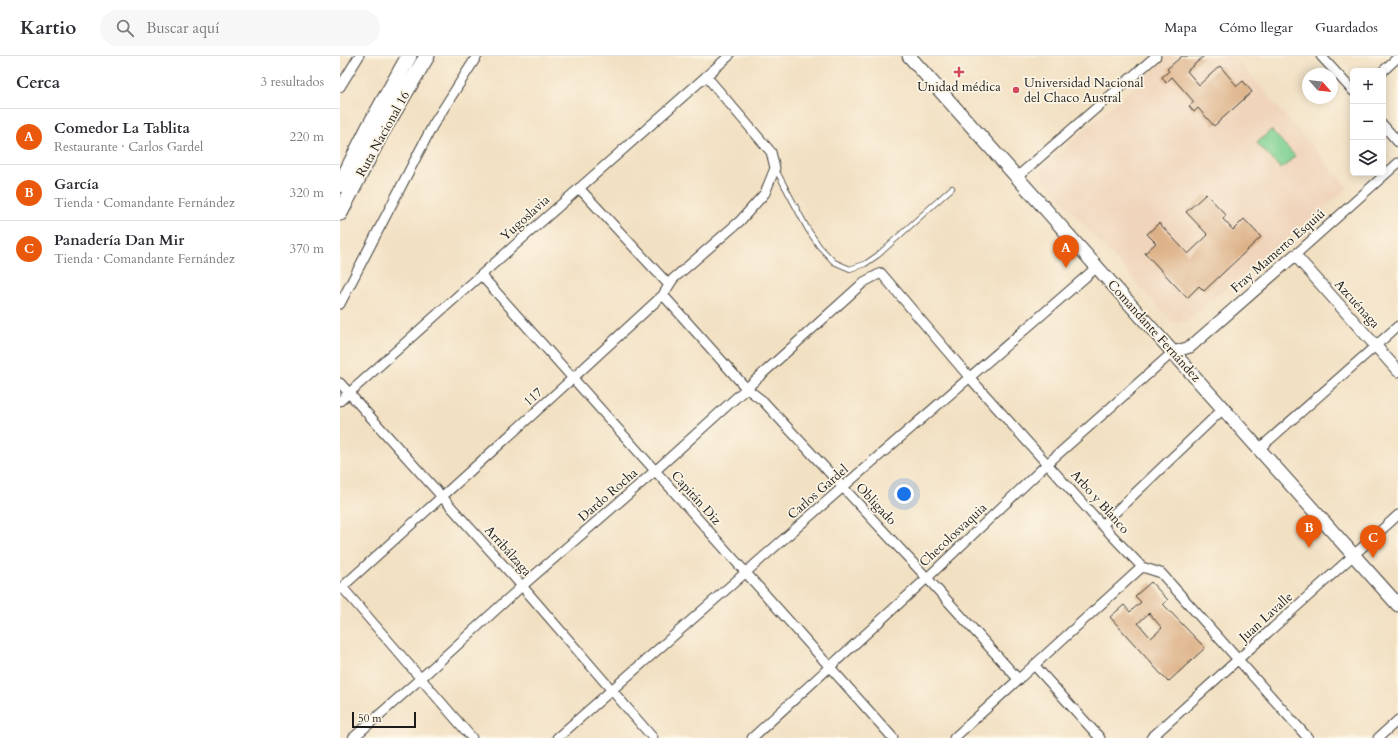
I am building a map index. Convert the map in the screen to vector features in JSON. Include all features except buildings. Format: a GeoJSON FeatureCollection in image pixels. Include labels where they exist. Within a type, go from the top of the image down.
{"type":"FeatureCollection","features":[{"type":"Feature","properties":{"kind":"highway","name":"Ruta Nacional 16"},"geometry":{"type":"LineString","coordinates":[[340,185],[368,129],[409,56]]}},
{"type":"Feature","properties":{"kind":"highway","name":"Ruta Nacional 16"},"geometry":{"type":"LineString","coordinates":[[340,214],[380,135],[427,56]]}},
{"type":"Feature","properties":{"kind":"main road","name":"Comandante Fernández"},"geometry":{"type":"LineString","coordinates":[[909,56],[1398,605]]}},
{"type":"Feature","properties":{"kind":"street"},"geometry":{"type":"LineString","coordinates":[[340,87],[359,56]]}},
{"type":"Feature","properties":{"kind":"street"},"geometry":{"type":"LineString","coordinates":[[340,304],[433,125],[477,56]]}},
{"type":"Feature","properties":{"kind":"street","name":"Yugoslavia"},"geometry":{"type":"LineString","coordinates":[[340,401],[729,56]]}},
{"type":"Feature","properties":{"kind":"street"},"geometry":{"type":"LineString","coordinates":[[1016,177],[1156,56]]}},
{"type":"Feature","properties":{"kind":"street"},"geometry":{"type":"LineString","coordinates":[[1321,56],[1350,88]]}},
{"type":"Feature","properties":{"kind":"street"},"geometry":{"type":"LineString","coordinates":[[1386,68],[1398,57]]}},
{"type":"Feature","properties":{"kind":"street"},"geometry":{"type":"LineString","coordinates":[[706,76],[772,152],[775,168]]}},
{"type":"Feature","properties":{"kind":"street"},"geometry":{"type":"LineString","coordinates":[[1386,128],[1398,142]]}},
{"type":"Feature","properties":{"kind":"street","name":"Fray Mamerto Esquiú"},"geometry":{"type":"LineString","coordinates":[[1173,352],[1190,347],[1398,163]]}},
{"type":"Feature","properties":{"kind":"street","name":"117"},"geometry":{"type":"LineString","coordinates":[[341,588],[663,295],[673,279],[740,221],[765,193],[775,168]]}},
{"type":"Feature","properties":{"kind":"street"},"geometry":{"type":"LineString","coordinates":[[579,188],[669,285]]}},
{"type":"Feature","properties":{"kind":"street","name":"Azcuénaga"},"geometry":{"type":"LineString","coordinates":[[1295,255],[1398,371]]}},
{"type":"Feature","properties":{"kind":"street","name":"Carlos Gardel"},"geometry":{"type":"LineString","coordinates":[[557,738],[1097,267]]}},
{"type":"Feature","properties":{"kind":"street","name":"Arbo y Blanco"},"geometry":{"type":"LineString","coordinates":[[881,273],[970,378],[1102,525],[1142,567],[1161,574],[1308,738]]}},
{"type":"Feature","properties":{"kind":"street","name":"Dardo Rocha"},"geometry":{"type":"LineString","coordinates":[[353,738],[522,586],[655,471],[864,282],[881,273]]}},
{"type":"Feature","properties":{"kind":"street","name":"Capitán Diz"},"geometry":{"type":"LineString","coordinates":[[481,275],[893,738]]}},
{"type":"Feature","properties":{"kind":"street","name":"Obligado"},"geometry":{"type":"LineString","coordinates":[[663,295],[746,388],[762,401],[843,487],[1019,680]]}},
{"type":"Feature","properties":{"kind":"street"},"geometry":{"type":"LineString","coordinates":[[1260,449],[1398,326]]}},
{"type":"Feature","properties":{"kind":"street","name":"Checolosvaquia"},"geometry":{"type":"LineString","coordinates":[[752,738],[927,578],[1047,464],[1173,352]]}},
{"type":"Feature","properties":{"kind":"street","name":"Arribálzaga"},"geometry":{"type":"LineString","coordinates":[[340,383],[522,586],[653,738]]}},
{"type":"Feature","properties":{"kind":"street"},"geometry":{"type":"LineString","coordinates":[[1102,525],[1223,409]]}},
{"type":"Feature","properties":{"kind":"street","name":"Juan Lavalle"},"geometry":{"type":"LineString","coordinates":[[1152,738],[1398,515]]}},
{"type":"Feature","properties":{"kind":"street"},"geometry":{"type":"LineString","coordinates":[[954,738],[1035,666],[1142,567]]}},
{"type":"Feature","properties":{"kind":"street"},"geometry":{"type":"LineString","coordinates":[[341,588],[472,738]]}},
{"type":"Feature","properties":{"kind":"street"},"geometry":{"type":"LineString","coordinates":[[1035,666],[1100,738]]}},
{"type":"Feature","properties":{"kind":"street"},"geometry":{"type":"LineString","coordinates":[[1378,738],[1398,720]]}},
{"type":"Feature","properties":{"kind":"lane"},"geometry":{"type":"LineString","coordinates":[[775,168],[807,228],[819,246],[834,262],[850,269],[865,264],[878,255],[952,188]]}},
{"type":"Feature","properties":{"kind":"shaded area"},"geometry":{"type":"Polygon","coordinates":[[[1169,56],[1234,56],[1348,188],[1185,323],[1171,321],[1043,179],[1042,168],[1169,56]]]}},
{"type":"Feature","properties":{"kind":"green space"},"geometry":{"type":"Polygon","coordinates":[[[1271,130],[1295,156],[1281,169],[1257,143],[1271,130]]]}},
{"type":"Feature","properties":{"kind":"place","name":"Unidad médica"},"geometry":{"type":"Point","coordinates":[959,72]}},
{"type":"Feature","properties":{"kind":"place","name":"Universidad Nacional del Chaco Austral"},"geometry":{"type":"Point","coordinates":[1016,90]}},
{"type":"Feature","properties":{"kind":"place","name":"Comedor La Tablita"},"geometry":{"type":"Point","coordinates":[1066,268]}},
{"type":"Feature","properties":{"kind":"place","name":"García"},"geometry":{"type":"Point","coordinates":[1309,548]}},
{"type":"Feature","properties":{"kind":"place","name":"Panadería Dan Mir"},"geometry":{"type":"Point","coordinates":[1373,558]}}]}
